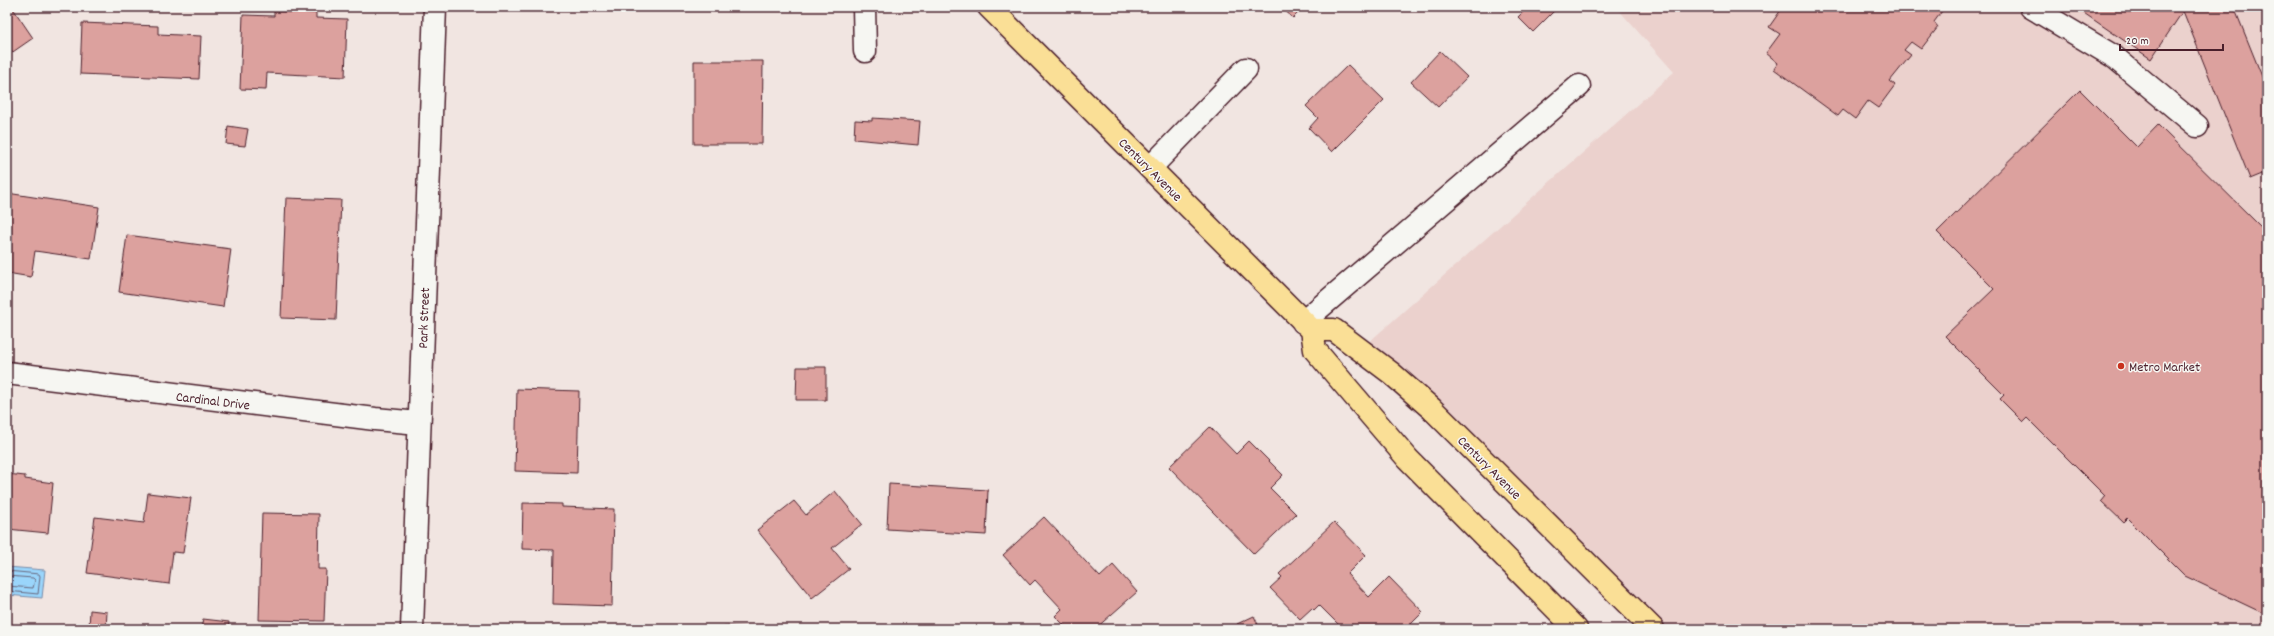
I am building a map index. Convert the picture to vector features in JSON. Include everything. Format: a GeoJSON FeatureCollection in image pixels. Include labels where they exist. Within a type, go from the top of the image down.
{"type":"FeatureCollection","features":[{"type":"Feature","properties":{"kind":"main road","name":"Century Avenue"},"geometry":{"type":"LineString","coordinates":[[989,7],[1308,326],[1334,330],[1391,373],[1432,409],[1653,629]]}},
{"type":"Feature","properties":{"kind":"main road"},"geometry":{"type":"LineString","coordinates":[[1308,326],[1315,350],[1408,459],[1576,629]]}},
{"type":"Feature","properties":{"kind":"street","name":"Park Street"},"geometry":{"type":"LineString","coordinates":[[412,629],[435,7]]}},
{"type":"Feature","properties":{"kind":"street"},"geometry":{"type":"LineString","coordinates":[[864,7],[866,51]]}},
{"type":"Feature","properties":{"kind":"street"},"geometry":{"type":"LineString","coordinates":[[2031,7],[2113,56],[2197,126]]}},
{"type":"Feature","properties":{"kind":"street"},"geometry":{"type":"LineString","coordinates":[[1150,168],[1246,69]]}},
{"type":"Feature","properties":{"kind":"street"},"geometry":{"type":"LineString","coordinates":[[1308,326],[1578,86]]}},
{"type":"Feature","properties":{"kind":"street","name":"Cardinal Drive"},"geometry":{"type":"LineString","coordinates":[[7,373],[351,417],[419,423]]}},
{"type":"Feature","properties":{"kind":"shaded area"},"geometry":{"type":"Polygon","coordinates":[[[1616,7],[2267,7],[2267,629],[1653,629],[1361,349],[1674,72],[1616,7]]]}},
{"type":"Feature","properties":{"kind":"water"},"geometry":{"type":"Polygon","coordinates":[[[7,567],[45,570],[42,598],[7,595],[7,567]]]}},
{"type":"Feature","properties":{"kind":"building"},"geometry":{"type":"Polygon","coordinates":[[[7,7],[12,7],[33,38],[7,56],[7,7]]]}},
{"type":"Feature","properties":{"kind":"building"},"geometry":{"type":"Polygon","coordinates":[[[1281,7],[1304,7],[1293,18],[1281,7]]]}},
{"type":"Feature","properties":{"kind":"building"},"geometry":{"type":"Polygon","coordinates":[[[1528,7],[1550,7],[1554,11],[1533,32],[1518,17],[1528,7]]]}},
{"type":"Feature","properties":{"kind":"building"},"geometry":{"type":"Polygon","coordinates":[[[1783,7],[1791,10],[1793,7],[1945,7],[1934,22],[1938,27],[1921,49],[1911,42],[1904,50],[1911,55],[1890,81],[1895,85],[1878,108],[1868,101],[1855,119],[1843,110],[1838,116],[1774,69],[1778,63],[1766,53],[1780,34],[1769,27],[1783,7]]]}},
{"type":"Feature","properties":{"kind":"building"},"geometry":{"type":"Polygon","coordinates":[[[2075,7],[2234,7],[2267,89],[2267,172],[2250,179],[2183,11],[2151,59],[2075,7]]]}},
{"type":"Feature","properties":{"kind":"building"},"geometry":{"type":"Polygon","coordinates":[[[274,11],[316,13],[316,18],[347,19],[345,77],[267,73],[266,90],[240,89],[243,15],[274,16],[274,11]]]}},
{"type":"Feature","properties":{"kind":"building"},"geometry":{"type":"Polygon","coordinates":[[[82,23],[158,26],[158,34],[201,36],[199,79],[80,74],[82,23]]]}},
{"type":"Feature","properties":{"kind":"building"},"geometry":{"type":"Polygon","coordinates":[[[1440,51],[1467,77],[1438,107],[1411,82],[1440,51]]]}},
{"type":"Feature","properties":{"kind":"building"},"geometry":{"type":"Polygon","coordinates":[[[694,61],[763,61],[762,144],[694,144],[694,61]]]}},
{"type":"Feature","properties":{"kind":"building"},"geometry":{"type":"Polygon","coordinates":[[[1348,65],[1384,100],[1332,152],[1309,128],[1318,118],[1306,106],[1348,65]]]}},
{"type":"Feature","properties":{"kind":"building","name":"Metro Market"},"geometry":{"type":"Polygon","coordinates":[[[2080,90],[2137,147],[2158,125],[2263,229],[2267,227],[2267,615],[2185,576],[2127,518],[2123,522],[2101,501],[2105,496],[2027,418],[2023,422],[2000,399],[2004,395],[1945,336],[1994,289],[1937,232],[2080,90]]]}},
{"type":"Feature","properties":{"kind":"building"},"geometry":{"type":"Polygon","coordinates":[[[872,118],[920,121],[918,145],[854,139],[855,120],[872,121],[872,118]]]}},
{"type":"Feature","properties":{"kind":"building"},"geometry":{"type":"Polygon","coordinates":[[[228,126],[248,129],[245,146],[226,144],[228,126]]]}},
{"type":"Feature","properties":{"kind":"building"},"geometry":{"type":"Polygon","coordinates":[[[7,193],[99,207],[91,259],[35,251],[31,277],[7,273],[7,193]]]}},
{"type":"Feature","properties":{"kind":"building"},"geometry":{"type":"Polygon","coordinates":[[[286,198],[341,200],[336,320],[281,318],[286,198]]]}},
{"type":"Feature","properties":{"kind":"building"},"geometry":{"type":"Polygon","coordinates":[[[127,235],[231,249],[223,307],[119,292],[127,235]]]}},
{"type":"Feature","properties":{"kind":"building"},"geometry":{"type":"Polygon","coordinates":[[[797,367],[826,367],[826,400],[796,400],[797,367]]]}},
{"type":"Feature","properties":{"kind":"building"},"geometry":{"type":"Polygon","coordinates":[[[517,389],[579,391],[577,473],[515,471],[517,389]]]}},
{"type":"Feature","properties":{"kind":"building"},"geometry":{"type":"Polygon","coordinates":[[[1210,427],[1236,454],[1249,441],[1283,475],[1270,488],[1296,514],[1254,554],[1169,467],[1210,427]]]}},
{"type":"Feature","properties":{"kind":"building"},"geometry":{"type":"Polygon","coordinates":[[[7,474],[25,476],[25,479],[53,483],[48,533],[7,529],[7,474]]]}},
{"type":"Feature","properties":{"kind":"building"},"geometry":{"type":"Polygon","coordinates":[[[889,484],[988,490],[986,535],[887,529],[889,484]]]}},
{"type":"Feature","properties":{"kind":"building"},"geometry":{"type":"Polygon","coordinates":[[[835,491],[862,524],[832,548],[849,569],[812,598],[757,530],[794,501],[806,515],[835,491]]]}},
{"type":"Feature","properties":{"kind":"building"},"geometry":{"type":"Polygon","coordinates":[[[148,493],[191,498],[183,553],[173,552],[169,584],[87,573],[95,517],[144,523],[148,493]]]}},
{"type":"Feature","properties":{"kind":"building"},"geometry":{"type":"Polygon","coordinates":[[[523,503],[562,504],[562,507],[614,509],[612,606],[553,604],[554,550],[522,549],[523,503]]]}},
{"type":"Feature","properties":{"kind":"building"},"geometry":{"type":"Polygon","coordinates":[[[262,513],[319,514],[318,569],[326,569],[324,621],[259,620],[262,513]]]}},
{"type":"Feature","properties":{"kind":"building"},"geometry":{"type":"Polygon","coordinates":[[[1044,517],[1100,577],[1113,565],[1137,592],[1095,629],[1068,629],[1055,616],[1062,609],[1035,580],[1030,585],[1003,555],[1044,517]]]}},
{"type":"Feature","properties":{"kind":"building"},"geometry":{"type":"Polygon","coordinates":[[[1334,522],[1366,555],[1347,574],[1369,597],[1389,577],[1423,612],[1406,629],[1335,629],[1339,625],[1319,605],[1314,610],[1312,608],[1300,619],[1270,588],[1282,577],[1279,574],[1334,522]]]}},
{"type":"Feature","properties":{"kind":"building"},"geometry":{"type":"Polygon","coordinates":[[[90,610],[107,612],[106,629],[89,628],[90,610]]]}},
{"type":"Feature","properties":{"kind":"building"},"geometry":{"type":"Polygon","coordinates":[[[1254,616],[1260,629],[1240,629],[1237,624],[1254,616]]]}},
{"type":"Feature","properties":{"kind":"building"},"geometry":{"type":"Polygon","coordinates":[[[203,619],[229,622],[228,629],[201,629],[203,619]]]}},
{"type":"Feature","properties":{"kind":"building"},"geometry":{"type":"Polygon","coordinates":[[[724,626],[785,629],[724,629],[724,626]]]}},
{"type":"Feature","properties":{"kind":"place","name":"Metro Market"},"geometry":{"type":"Point","coordinates":[2121,366]}}]}
